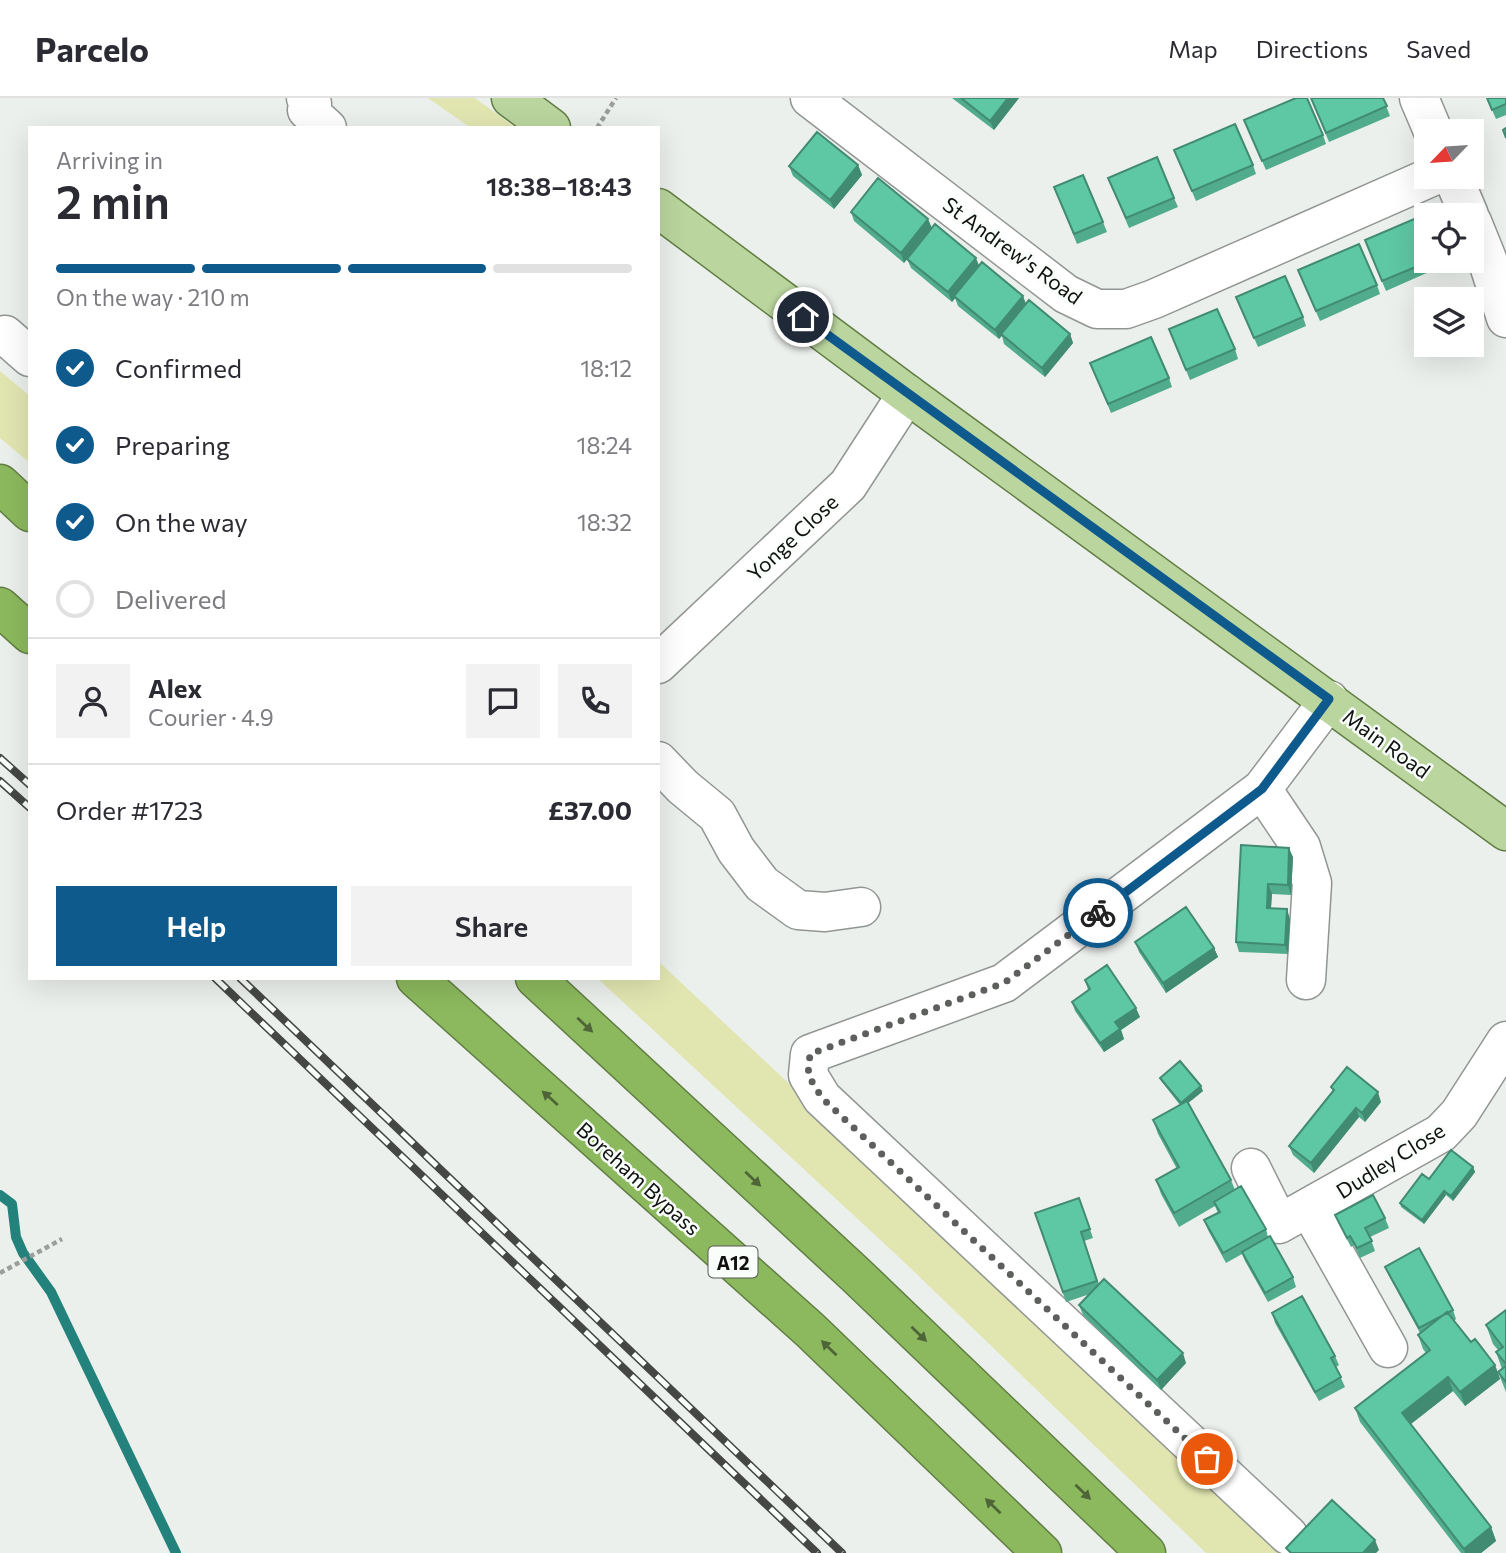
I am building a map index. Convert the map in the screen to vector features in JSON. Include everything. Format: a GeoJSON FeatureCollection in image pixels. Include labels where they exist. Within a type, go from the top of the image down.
{"type":"FeatureCollection","features":[{"type":"Feature","properties":{"kind":"highway"},"geometry":{"type":"LineString","coordinates":[[0,484],[28,510]]}},
{"type":"Feature","properties":{"kind":"highway"},"geometry":{"type":"LineString","coordinates":[[0,607],[28,632]]}},
{"type":"Feature","properties":{"kind":"highway","name":"Boreham Bypass"},"geometry":{"type":"LineString","coordinates":[[418,980],[810,1330],[1042,1553]]}},
{"type":"Feature","properties":{"kind":"highway"},"geometry":{"type":"LineString","coordinates":[[537,980],[856,1275],[1146,1553]]}},
{"type":"Feature","properties":{"kind":"main road"},"geometry":{"type":"LineString","coordinates":[[511,98],[548,126]]}},
{"type":"Feature","properties":{"kind":"main road","name":"Main Road"},"geometry":{"type":"LineString","coordinates":[[660,209],[907,394],[1503,823]]}},
{"type":"Feature","properties":{"kind":"street"},"geometry":{"type":"LineString","coordinates":[[306,98],[312,104],[307,110],[325,126]]}},
{"type":"Feature","properties":{"kind":"street","name":"St Andrew's Road"},"geometry":{"type":"LineString","coordinates":[[810,98],[1066,293],[1097,309],[1126,309],[1154,299],[1414,184]]}},
{"type":"Feature","properties":{"kind":"street"},"geometry":{"type":"LineString","coordinates":[[1419,98],[1428,119]]}},
{"type":"Feature","properties":{"kind":"street"},"geometry":{"type":"LineString","coordinates":[[1484,252],[1506,318]]}},
{"type":"Feature","properties":{"kind":"street","name":"Yonge Close"},"geometry":{"type":"LineString","coordinates":[[660,662],[848,485],[907,394]]}},
{"type":"Feature","properties":{"kind":"street"},"geometry":{"type":"LineString","coordinates":[[1288,1535],[822,1098],[808,1075],[810,1054],[1004,983],[1262,789],[1329,699]]}},
{"type":"Feature","properties":{"kind":"street"},"geometry":{"type":"LineString","coordinates":[[660,763],[683,787],[717,815],[736,850],[762,884],[798,910],[825,912],[861,907]]}},
{"type":"Feature","properties":{"kind":"street"},"geometry":{"type":"LineString","coordinates":[[1262,789],[1301,847],[1312,883],[1306,980]]}},
{"type":"Feature","properties":{"kind":"street","name":"Dudley Close"},"geometry":{"type":"LineString","coordinates":[[1294,1216],[1441,1133],[1458,1114],[1506,1041]]}},
{"type":"Feature","properties":{"kind":"street"},"geometry":{"type":"LineString","coordinates":[[1251,1168],[1294,1216],[1388,1348]]}},
{"type":"Feature","properties":{"kind":"path"},"geometry":{"type":"LineString","coordinates":[[598,126],[616,98]]}},
{"type":"Feature","properties":{"kind":"path"},"geometry":{"type":"LineString","coordinates":[[0,1273],[62,1239]]}},
{"type":"Feature","properties":{"kind":"green space"},"geometry":{"type":"Polygon","coordinates":[[[428,98],[475,98],[513,126],[468,126],[428,98]]]}},
{"type":"Feature","properties":{"kind":"green space"},"geometry":{"type":"Polygon","coordinates":[[[0,371],[28,394],[28,461],[0,438],[0,371]]]}},
{"type":"Feature","properties":{"kind":"green space"},"geometry":{"type":"Polygon","coordinates":[[[660,963],[1034,1313],[1281,1553],[1206,1553],[902,1260],[599,980],[660,980],[660,963]]]}},
{"type":"Feature","properties":{"kind":"building"},"geometry":{"type":"Polygon","coordinates":[[[961,98],[1008,98],[990,121],[961,98]]]}},
{"type":"Feature","properties":{"kind":"building"},"geometry":{"type":"Polygon","coordinates":[[[1296,98],[1307,98],[1323,135],[1262,161],[1244,120],[1296,98]]]}},
{"type":"Feature","properties":{"kind":"building"},"geometry":{"type":"Polygon","coordinates":[[[1311,98],[1383,98],[1387,106],[1326,133],[1311,98]]]}},
{"type":"Feature","properties":{"kind":"building"},"geometry":{"type":"Polygon","coordinates":[[[1487,98],[1506,98],[1506,104],[1492,110],[1487,98]]]}},
{"type":"Feature","properties":{"kind":"building"},"geometry":{"type":"Polygon","coordinates":[[[1235,124],[1253,165],[1192,191],[1174,150],[1235,124]]]}},
{"type":"Feature","properties":{"kind":"building"},"geometry":{"type":"Polygon","coordinates":[[[817,132],[858,165],[830,200],[789,166],[817,132]]]}},
{"type":"Feature","properties":{"kind":"building"},"geometry":{"type":"Polygon","coordinates":[[[1157,157],[1174,198],[1126,218],[1108,178],[1157,157]]]}},
{"type":"Feature","properties":{"kind":"building"},"geometry":{"type":"Polygon","coordinates":[[[1083,175],[1103,222],[1074,234],[1054,187],[1083,175]]]}},
{"type":"Feature","properties":{"kind":"building"},"geometry":{"type":"Polygon","coordinates":[[[878,178],[928,219],[901,253],[851,212],[878,178]]]}},
{"type":"Feature","properties":{"kind":"building"},"geometry":{"type":"Polygon","coordinates":[[[1414,219],[1414,268],[1382,281],[1365,240],[1414,219]]]}},
{"type":"Feature","properties":{"kind":"building"},"geometry":{"type":"Polygon","coordinates":[[[935,224],[976,258],[948,292],[907,259],[935,224]]]}},
{"type":"Feature","properties":{"kind":"building"},"geometry":{"type":"Polygon","coordinates":[[[1359,244],[1377,285],[1316,311],[1298,270],[1359,244]]]}},
{"type":"Feature","properties":{"kind":"building"},"geometry":{"type":"Polygon","coordinates":[[[982,262],[1023,296],[995,330],[954,296],[982,262]]]}},
{"type":"Feature","properties":{"kind":"building"},"geometry":{"type":"Polygon","coordinates":[[[1285,276],[1303,317],[1254,338],[1236,297],[1285,276]]]}},
{"type":"Feature","properties":{"kind":"building"},"geometry":{"type":"Polygon","coordinates":[[[1029,300],[1070,334],[1042,368],[1001,334],[1029,300]]]}},
{"type":"Feature","properties":{"kind":"building"},"geometry":{"type":"Polygon","coordinates":[[[1217,309],[1235,349],[1186,370],[1169,329],[1217,309]]]}},
{"type":"Feature","properties":{"kind":"building"},"geometry":{"type":"Polygon","coordinates":[[[1151,337],[1169,378],[1108,404],[1090,363],[1151,337]]]}},
{"type":"Feature","properties":{"kind":"building"},"geometry":{"type":"Polygon","coordinates":[[[1241,845],[1289,848],[1288,885],[1268,884],[1267,908],[1287,909],[1285,945],[1236,942],[1241,845]]]}},
{"type":"Feature","properties":{"kind":"building"},"geometry":{"type":"Polygon","coordinates":[[[1186,907],[1214,948],[1163,983],[1135,942],[1186,907]]]}},
{"type":"Feature","properties":{"kind":"building"},"geometry":{"type":"Polygon","coordinates":[[[1107,965],[1136,1008],[1115,1022],[1120,1029],[1100,1043],[1072,1002],[1090,989],[1085,980],[1107,965]]]}},
{"type":"Feature","properties":{"kind":"building"},"geometry":{"type":"Polygon","coordinates":[[[1180,1061],[1201,1086],[1181,1103],[1160,1078],[1180,1061]]]}},
{"type":"Feature","properties":{"kind":"building"},"geometry":{"type":"Polygon","coordinates":[[[1347,1067],[1378,1092],[1362,1113],[1356,1108],[1311,1163],[1289,1146],[1334,1090],[1331,1087],[1347,1067]]]}},
{"type":"Feature","properties":{"kind":"building"},"geometry":{"type":"Polygon","coordinates":[[[1187,1101],[1231,1180],[1174,1213],[1156,1180],[1179,1167],[1153,1120],[1187,1101]]]}},
{"type":"Feature","properties":{"kind":"building"},"geometry":{"type":"Polygon","coordinates":[[[1451,1150],[1473,1167],[1451,1196],[1444,1191],[1422,1220],[1400,1203],[1422,1174],[1429,1179],[1451,1150]]]}},
{"type":"Feature","properties":{"kind":"building"},"geometry":{"type":"Polygon","coordinates":[[[1241,1186],[1266,1229],[1223,1253],[1204,1220],[1220,1212],[1214,1202],[1241,1186]]]}},
{"type":"Feature","properties":{"kind":"building"},"geometry":{"type":"Polygon","coordinates":[[[1373,1195],[1385,1218],[1365,1228],[1372,1241],[1357,1248],[1350,1236],[1347,1238],[1335,1215],[1373,1195]]]}},
{"type":"Feature","properties":{"kind":"building"},"geometry":{"type":"Polygon","coordinates":[[[1079,1198],[1090,1229],[1081,1232],[1097,1281],[1063,1292],[1035,1213],[1079,1198]]]}},
{"type":"Feature","properties":{"kind":"building"},"geometry":{"type":"Polygon","coordinates":[[[1270,1236],[1293,1277],[1265,1293],[1242,1252],[1270,1236]]]}},
{"type":"Feature","properties":{"kind":"building"},"geometry":{"type":"Polygon","coordinates":[[[1419,1248],[1453,1310],[1419,1328],[1385,1267],[1419,1248]]]}},
{"type":"Feature","properties":{"kind":"building"},"geometry":{"type":"Polygon","coordinates":[[[1104,1279],[1183,1353],[1157,1380],[1079,1305],[1104,1279]]]}},
{"type":"Feature","properties":{"kind":"building"},"geometry":{"type":"Polygon","coordinates":[[[1302,1296],[1335,1356],[1331,1358],[1341,1377],[1315,1392],[1272,1313],[1302,1296]]]}},
{"type":"Feature","properties":{"kind":"building"},"geometry":{"type":"Polygon","coordinates":[[[1506,1310],[1506,1364],[1496,1352],[1503,1347],[1486,1325],[1506,1310]]]}},
{"type":"Feature","properties":{"kind":"building"},"geometry":{"type":"Polygon","coordinates":[[[1447,1312],[1471,1342],[1475,1339],[1495,1365],[1460,1392],[1448,1377],[1402,1413],[1491,1527],[1464,1549],[1355,1408],[1430,1350],[1418,1335],[1447,1312]]]}},
{"type":"Feature","properties":{"kind":"building"},"geometry":{"type":"Polygon","coordinates":[[[1506,1366],[1506,1382],[1498,1372],[1506,1366]]]}},
{"type":"Feature","properties":{"kind":"building"},"geometry":{"type":"Polygon","coordinates":[[[1332,1500],[1375,1540],[1363,1553],[1291,1553],[1286,1548],[1332,1500]]]}},
{"type":"Feature","properties":{"kind":"waterway"},"geometry":{"type":"LineString","coordinates":[[0,1195],[12,1204],[16,1237],[23,1253],[51,1292],[176,1553]]}},
{"type":"Feature","properties":{"kind":"railway"},"geometry":{"type":"LineString","coordinates":[[0,758],[28,783]]}},
{"type":"Feature","properties":{"kind":"railway"},"geometry":{"type":"LineString","coordinates":[[0,781],[28,806]]}},
{"type":"Feature","properties":{"kind":"railway"},"geometry":{"type":"LineString","coordinates":[[217,980],[817,1553]]}},
{"type":"Feature","properties":{"kind":"railway"},"geometry":{"type":"LineString","coordinates":[[242,980],[842,1553]]}},
{"type":"Feature","properties":{"kind":"way so far"},"geometry":{"type":"LineString","coordinates":[[1098,913],[1004,983],[810,1054],[808,1075],[822,1098],[1207,1459]]}},
{"type":"Feature","properties":{"kind":"route"},"geometry":{"type":"LineString","coordinates":[[803,317],[1329,699],[1262,789],[1098,913]]}}]}
